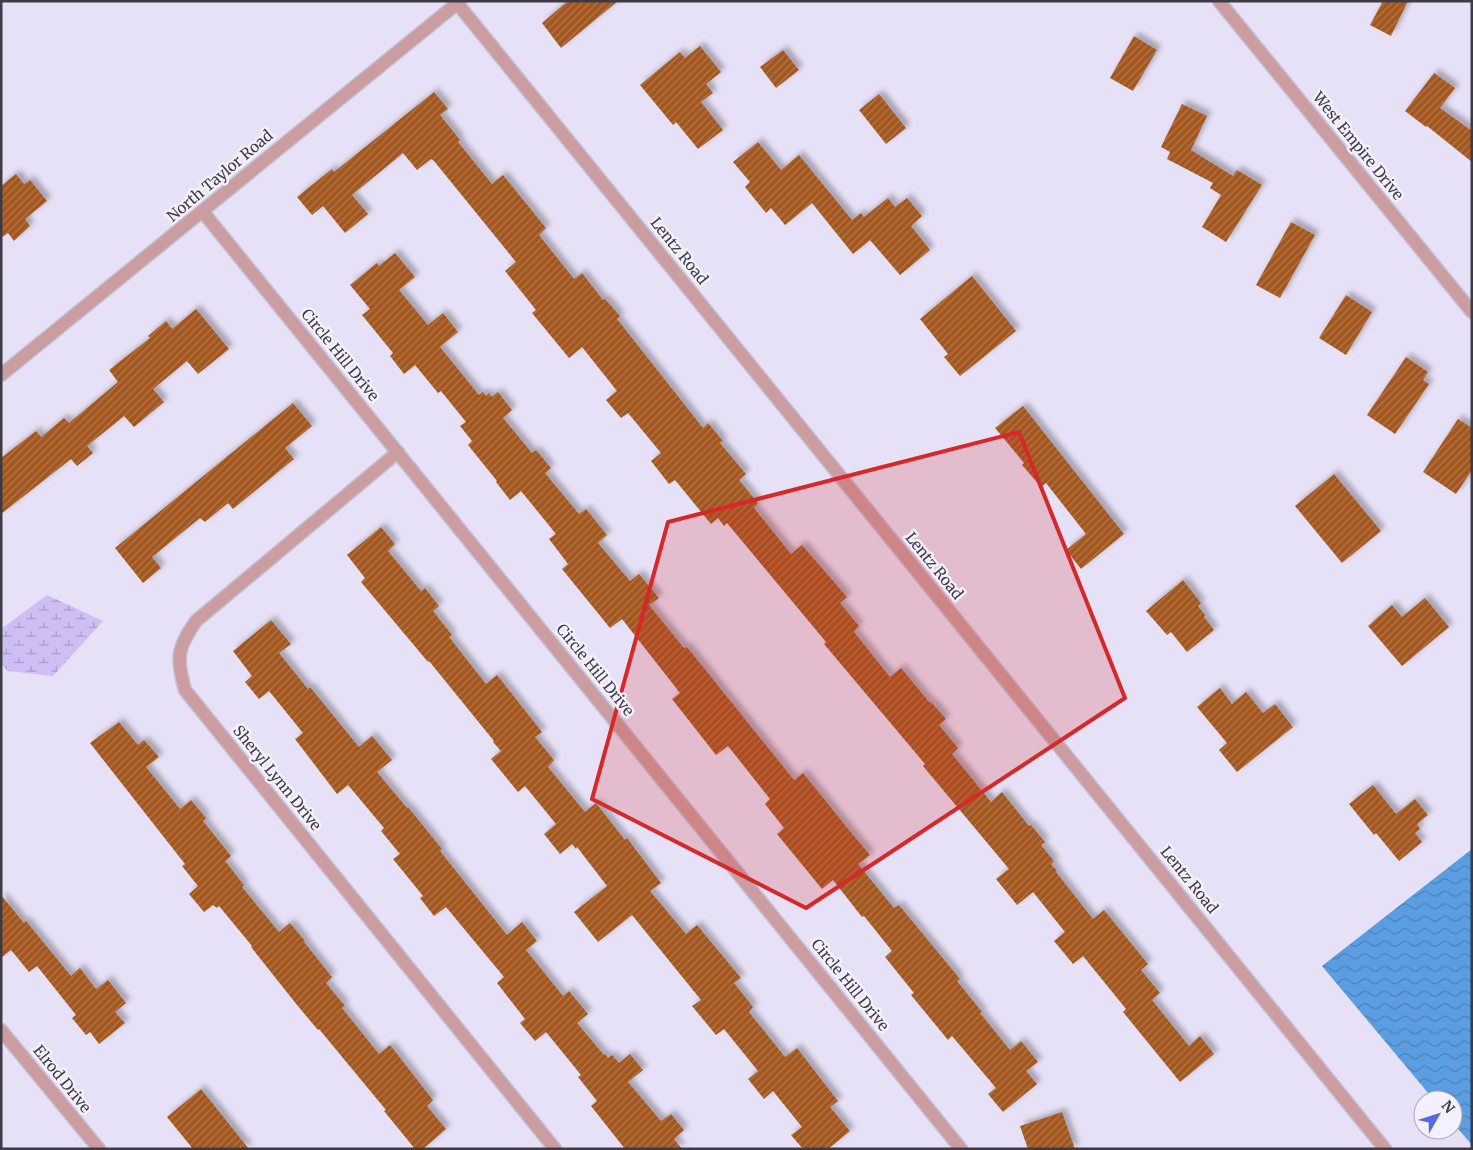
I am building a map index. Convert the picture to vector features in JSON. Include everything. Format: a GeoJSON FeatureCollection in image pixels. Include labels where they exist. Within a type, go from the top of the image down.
{"type":"FeatureCollection","features":[{"type":"Feature","properties":{"kind":"street","name":"West Empire Drive"},"geometry":{"type":"LineString","coordinates":[[1219,1],[1472,312]]}},
{"type":"Feature","properties":{"kind":"street","name":"North Taylor Road"},"geometry":{"type":"LineString","coordinates":[[1,375],[459,2]]}},
{"type":"Feature","properties":{"kind":"street","name":"Lentz Road"},"geometry":{"type":"LineString","coordinates":[[459,2],[1385,1149]]}},
{"type":"Feature","properties":{"kind":"street","name":"Circle Hill Drive"},"geometry":{"type":"LineString","coordinates":[[203,212],[961,1149]]}},
{"type":"Feature","properties":{"kind":"street","name":"Sheryl Lynn Drive"},"geometry":{"type":"LineString","coordinates":[[398,452],[196,621],[185,637],[180,652],[179,669],[185,690],[555,1149]]}},
{"type":"Feature","properties":{"kind":"street","name":"Elrod Drive"},"geometry":{"type":"LineString","coordinates":[[1,1030],[99,1149]]}},
{"type":"Feature","properties":{"kind":"highlighted area"},"geometry":{"type":"Polygon","coordinates":[[[1019,432],[1125,698],[806,908],[592,799],[668,522],[1019,432]]]}},
{"type":"Feature","properties":{"kind":"green space"},"geometry":{"type":"Polygon","coordinates":[[[47,595],[103,621],[53,676],[8,671],[1,664],[1,629],[47,595]]]}},
{"type":"Feature","properties":{"kind":"water"},"geometry":{"type":"Polygon","coordinates":[[[1472,849],[1472,1145],[1463,1135],[1463,1090],[1426,1090],[1322,966],[1472,849]]]}},
{"type":"Feature","properties":{"kind":"building"},"geometry":{"type":"Polygon","coordinates":[[[568,1],[618,1],[561,48],[542,23],[568,1]]]}},
{"type":"Feature","properties":{"kind":"building"},"geometry":{"type":"Polygon","coordinates":[[[1383,1],[1408,1],[1391,36],[1370,25],[1383,1]]]}},
{"type":"Feature","properties":{"kind":"building"},"geometry":{"type":"Polygon","coordinates":[[[1134,36],[1157,50],[1133,91],[1110,78],[1134,36]]]}},
{"type":"Feature","properties":{"kind":"building"},"geometry":{"type":"Polygon","coordinates":[[[700,46],[721,72],[706,84],[713,93],[701,102],[723,130],[698,149],[676,122],[673,125],[640,85],[680,52],[685,58],[700,46]]]}},
{"type":"Feature","properties":{"kind":"building"},"geometry":{"type":"Polygon","coordinates":[[[783,50],[799,70],[776,88],[760,67],[783,50]]]}},
{"type":"Feature","properties":{"kind":"building"},"geometry":{"type":"Polygon","coordinates":[[[1434,73],[1455,88],[1440,108],[1472,131],[1472,162],[1405,111],[1434,73]]]}},
{"type":"Feature","properties":{"kind":"building"},"geometry":{"type":"Polygon","coordinates":[[[434,92],[448,109],[440,115],[460,140],[458,142],[492,184],[503,175],[546,228],[539,235],[574,279],[582,273],[603,300],[605,299],[620,316],[617,319],[703,428],[708,423],[723,441],[720,443],[746,474],[739,480],[758,503],[754,508],[791,554],[802,545],[847,597],[840,603],[859,626],[854,632],[890,677],[901,668],[946,719],[939,725],[958,748],[952,754],[991,802],[1002,792],[1029,826],[1031,825],[1045,842],[1041,845],[1054,861],[1051,864],[1093,919],[1104,910],[1148,964],[1141,970],[1160,993],[1152,1000],[1189,1046],[1200,1036],[1214,1054],[1180,1082],[1123,1012],[1126,1009],[1083,956],[1073,964],[1054,941],[1065,932],[1033,892],[1017,905],[996,879],[1009,869],[923,766],[925,764],[824,644],[826,642],[727,523],[724,526],[718,518],[711,524],[675,480],[669,484],[651,461],[661,453],[628,413],[621,418],[606,400],[617,391],[582,347],[569,358],[532,313],[536,310],[505,271],[516,262],[434,161],[431,159],[417,170],[403,153],[352,195],[368,214],[345,233],[323,206],[312,215],[297,197],[332,169],[334,172],[434,92]]]}},
{"type":"Feature","properties":{"kind":"building"},"geometry":{"type":"Polygon","coordinates":[[[879,94],[906,128],[886,144],[859,110],[879,94]]]}},
{"type":"Feature","properties":{"kind":"building"},"geometry":{"type":"Polygon","coordinates":[[[1182,104],[1207,116],[1191,150],[1233,176],[1237,170],[1262,185],[1226,242],[1202,227],[1221,195],[1210,188],[1213,183],[1167,159],[1170,152],[1161,147],[1182,104]]]}},
{"type":"Feature","properties":{"kind":"building"},"geometry":{"type":"Polygon","coordinates":[[[758,142],[781,170],[799,155],[852,220],[861,213],[864,217],[888,198],[895,207],[907,198],[922,216],[911,226],[930,250],[900,275],[870,240],[853,254],[812,203],[785,225],[771,208],[766,213],[745,187],[750,182],[733,162],[758,142]]]}},
{"type":"Feature","properties":{"kind":"building"},"geometry":{"type":"Polygon","coordinates":[[[16,174],[24,184],[30,180],[47,201],[25,219],[30,226],[14,241],[8,233],[1,238],[1,186],[16,174]]]}},
{"type":"Feature","properties":{"kind":"building"},"geometry":{"type":"Polygon","coordinates":[[[1291,222],[1315,235],[1280,298],[1256,285],[1291,222]]]}},
{"type":"Feature","properties":{"kind":"building"},"geometry":{"type":"Polygon","coordinates":[[[395,253],[415,277],[399,290],[428,325],[443,313],[458,332],[440,347],[479,395],[483,392],[486,396],[489,393],[492,397],[498,392],[512,410],[503,418],[532,453],[536,450],[551,468],[545,473],[579,514],[586,509],[607,535],[598,543],[630,581],[639,574],[659,598],[649,605],[684,648],[687,647],[794,780],[803,773],[870,855],[858,864],[894,908],[899,905],[960,979],[957,981],[1010,1050],[1021,1041],[1038,1062],[1026,1071],[1037,1084],[1003,1112],[988,1094],[996,1088],[952,1036],[948,1040],[911,995],[914,993],[885,957],[892,951],[864,916],[862,917],[833,880],[822,889],[777,834],[784,828],[765,804],[770,799],[728,746],[716,755],[672,699],[680,693],[622,619],[610,628],[562,569],[568,564],[549,539],[556,534],[521,491],[510,500],[468,445],[472,441],[460,426],[466,422],[441,391],[438,393],[415,365],[404,374],[390,356],[393,353],[362,315],[370,309],[350,285],[377,263],[379,266],[395,253]]]}},
{"type":"Feature","properties":{"kind":"building"},"geometry":{"type":"Polygon","coordinates":[[[972,276],[1016,331],[960,376],[944,357],[948,354],[920,319],[972,276]]]}},
{"type":"Feature","properties":{"kind":"building"},"geometry":{"type":"Polygon","coordinates":[[[1346,295],[1372,312],[1346,355],[1319,338],[1346,295]]]}},
{"type":"Feature","properties":{"kind":"building"},"geometry":{"type":"Polygon","coordinates":[[[196,309],[229,349],[198,374],[187,361],[153,389],[164,402],[134,427],[124,416],[87,446],[93,453],[77,466],[71,459],[1,514],[1,458],[36,431],[41,437],[64,418],[69,423],[118,382],[109,370],[150,338],[148,336],[166,321],[172,329],[196,309]]]}},
{"type":"Feature","properties":{"kind":"building"},"geometry":{"type":"Polygon","coordinates":[[[1406,357],[1428,372],[1423,380],[1429,384],[1395,434],[1367,415],[1406,357]]]}},
{"type":"Feature","properties":{"kind":"building"},"geometry":{"type":"Polygon","coordinates":[[[293,403],[312,426],[285,448],[294,459],[233,509],[228,503],[205,522],[200,518],[152,557],[161,568],[143,583],[115,548],[293,403]]]}},
{"type":"Feature","properties":{"kind":"building"},"geometry":{"type":"Polygon","coordinates":[[[1023,406],[1124,534],[1081,569],[1066,550],[1086,534],[1046,483],[1041,487],[1022,465],[1024,463],[995,428],[1023,406]]]}},
{"type":"Feature","properties":{"kind":"building"},"geometry":{"type":"Polygon","coordinates":[[[1458,419],[1472,428],[1472,470],[1456,494],[1423,472],[1458,419]]]}},
{"type":"Feature","properties":{"kind":"building"},"geometry":{"type":"Polygon","coordinates":[[[1334,474],[1381,531],[1342,563],[1295,506],[1334,474]]]}},
{"type":"Feature","properties":{"kind":"building"},"geometry":{"type":"Polygon","coordinates":[[[381,527],[395,544],[388,551],[421,591],[425,588],[439,606],[433,611],[452,635],[449,637],[486,684],[497,675],[542,732],[535,737],[554,760],[548,767],[585,812],[596,803],[625,840],[627,838],[661,883],[650,891],[686,934],[697,925],[741,978],[734,983],[753,1007],[749,1012],[785,1057],[797,1048],[838,1101],[830,1107],[850,1131],[828,1149],[803,1149],[791,1135],[802,1127],[773,1091],[764,1099],[748,1079],[758,1071],[724,1029],[716,1035],[692,1006],[701,1000],[632,915],[598,942],[574,912],[607,886],[577,847],[576,849],[572,844],[560,854],[544,834],[556,824],[525,786],[518,792],[491,759],[501,751],[494,741],[361,582],[365,578],[347,555],[381,527]]]}},
{"type":"Feature","properties":{"kind":"building"},"geometry":{"type":"Polygon","coordinates":[[[1183,580],[1201,603],[1198,606],[1214,630],[1187,652],[1171,632],[1167,635],[1146,611],[1183,580]]]}},
{"type":"Feature","properties":{"kind":"building"},"geometry":{"type":"Polygon","coordinates":[[[1425,598],[1449,627],[1402,666],[1368,626],[1392,605],[1402,617],[1425,598]]]}},
{"type":"Feature","properties":{"kind":"building"},"geometry":{"type":"Polygon","coordinates":[[[271,620],[291,644],[279,653],[308,689],[310,687],[359,747],[372,736],[392,760],[377,772],[442,849],[440,851],[507,935],[522,922],[537,941],[526,950],[563,996],[569,991],[588,1014],[577,1023],[608,1058],[612,1055],[619,1063],[630,1054],[643,1070],[628,1082],[661,1121],[671,1114],[684,1130],[674,1139],[682,1149],[625,1149],[591,1106],[597,1101],[578,1077],[581,1075],[546,1032],[535,1041],[520,1023],[525,1019],[497,983],[504,977],[446,907],[434,916],[420,898],[423,896],[393,859],[400,854],[381,831],[384,828],[348,785],[337,794],[295,739],[303,733],[269,691],[259,699],[245,682],[252,676],[233,651],[271,620]]]}},
{"type":"Feature","properties":{"kind":"building"},"geometry":{"type":"Polygon","coordinates":[[[1220,688],[1232,704],[1246,692],[1263,713],[1275,704],[1293,727],[1237,772],[1219,750],[1227,743],[1197,707],[1220,688]]]}},
{"type":"Feature","properties":{"kind":"building"},"geometry":{"type":"Polygon","coordinates":[[[119,722],[138,745],[144,740],[159,757],[146,767],[180,809],[191,800],[206,818],[203,821],[231,856],[225,861],[244,885],[242,887],[279,932],[290,923],[305,941],[332,977],[326,983],[345,1006],[342,1008],[379,1054],[390,1045],[433,1100],[427,1106],[446,1129],[423,1149],[415,1149],[384,1111],[386,1110],[297,1005],[219,906],[217,908],[213,905],[204,912],[189,894],[198,886],[182,866],[185,864],[90,743],[119,722]]]}},
{"type":"Feature","properties":{"kind":"building"},"geometry":{"type":"Polygon","coordinates":[[[1373,785],[1396,814],[1415,799],[1428,815],[1417,824],[1420,829],[1415,833],[1422,842],[1399,861],[1376,833],[1374,835],[1349,804],[1373,785]]]}},
{"type":"Feature","properties":{"kind":"building"},"geometry":{"type":"Polygon","coordinates":[[[1,895],[24,923],[26,921],[71,976],[80,968],[96,989],[108,980],[126,1003],[115,1012],[125,1023],[99,1044],[90,1032],[86,1035],[72,1018],[76,1015],[37,966],[29,972],[11,950],[1,958],[1,895]]]}},
{"type":"Feature","properties":{"kind":"building"},"geometry":{"type":"Polygon","coordinates":[[[201,1089],[249,1149],[193,1149],[167,1117],[201,1089]]]}},
{"type":"Feature","properties":{"kind":"building"},"geometry":{"type":"Polygon","coordinates":[[[1062,1112],[1075,1149],[1028,1149],[1020,1126],[1062,1112]]]}}]}
